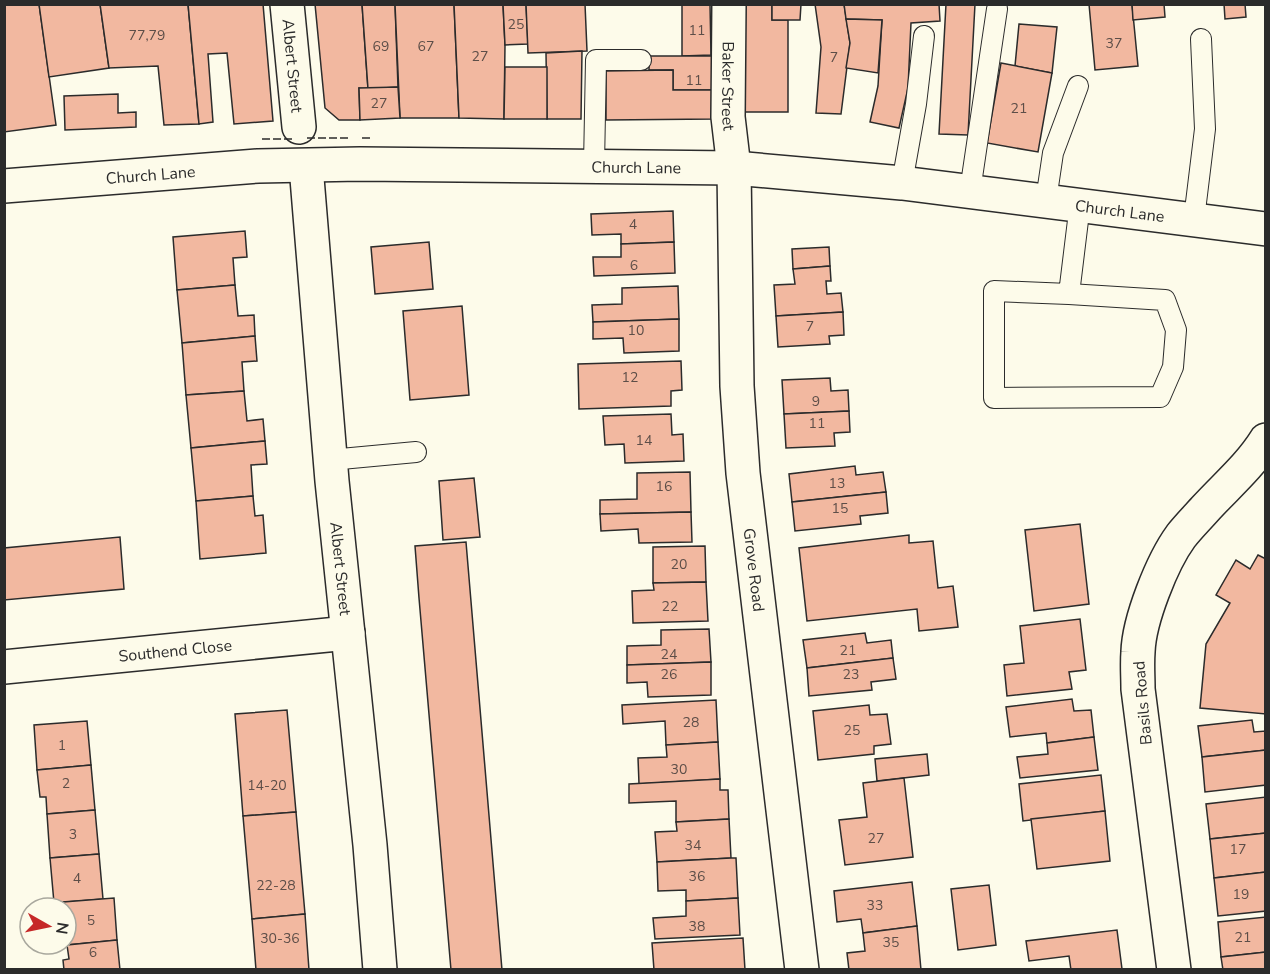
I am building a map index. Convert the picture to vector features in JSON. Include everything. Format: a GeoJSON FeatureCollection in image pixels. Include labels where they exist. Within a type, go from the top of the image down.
{"type":"FeatureCollection","features":[{"type":"Feature","properties":{"kind":"street","name":"Albert Street"},"geometry":{"type":"LineString","coordinates":[[287,4],[299,127]]}},
{"type":"Feature","properties":{"kind":"street","name":"Baker Street"},"geometry":{"type":"LineString","coordinates":[[729,4],[728,117],[734,168]]}},
{"type":"Feature","properties":{"kind":"street","name":"Church Lane"},"geometry":{"type":"LineString","coordinates":[[4,186],[258,166],[360,164],[734,168],[902,183],[1266,229]]}},
{"type":"Feature","properties":{"kind":"street","name":"Albert Street"},"geometry":{"type":"LineString","coordinates":[[306,166],[330,460],[370,845],[380,969]]}},
{"type":"Feature","properties":{"kind":"street","name":"Grove Road"},"geometry":{"type":"LineString","coordinates":[[734,168],[737,386],[743,473],[802,969]]}},
{"type":"Feature","properties":{"kind":"street","name":"Basils Road"},"geometry":{"type":"LineString","coordinates":[[1174,969],[1138,689],[1138,650],[1145,619],[1160,575],[1180,537],[1256,457],[1266,440]]}},
{"type":"Feature","properties":{"kind":"street","name":"Southend Close"},"geometry":{"type":"LineString","coordinates":[[4,667],[348,633]]}},
{"type":"Feature","properties":{"kind":"lane"},"geometry":{"type":"LineString","coordinates":[[970,191],[997,9]]}},
{"type":"Feature","properties":{"kind":"lane"},"geometry":{"type":"LineString","coordinates":[[902,183],[916,104],[924,36]]}},
{"type":"Feature","properties":{"kind":"lane"},"geometry":{"type":"LineString","coordinates":[[1194,219],[1205,129],[1201,39]]}},
{"type":"Feature","properties":{"kind":"lane"},"geometry":{"type":"LineString","coordinates":[[594,165],[596,60],[641,60]]}},
{"type":"Feature","properties":{"kind":"lane"},"geometry":{"type":"LineString","coordinates":[[1046,200],[1053,153],[1078,86]]}},
{"type":"Feature","properties":{"kind":"lane"},"geometry":{"type":"LineString","coordinates":[[1069,294],[1080,204]]}},
{"type":"Feature","properties":{"kind":"lane"},"geometry":{"type":"LineString","coordinates":[[994,291],[1069,294],[1165,300],[1176,330],[1173,367],[1160,397],[994,398],[994,291]]}},
{"type":"Feature","properties":{"kind":"lane"},"geometry":{"type":"LineString","coordinates":[[330,460],[416,452]]}},
{"type":"Feature","properties":{"kind":"building"},"geometry":{"type":"Polygon","coordinates":[[[4,4],[39,4],[56,125],[4,132],[4,4]]]}},
{"type":"Feature","properties":{"kind":"building"},"geometry":{"type":"Polygon","coordinates":[[[39,4],[100,4],[109,68],[49,77],[39,4]]]}},
{"type":"Feature","properties":{"kind":"building"},"geometry":{"type":"Polygon","coordinates":[[[100,4],[188,4],[199,124],[164,125],[158,66],[109,68],[100,4]]]}},
{"type":"Feature","properties":{"kind":"building"},"geometry":{"type":"Polygon","coordinates":[[[188,4],[263,4],[273,121],[234,124],[227,53],[208,54],[213,122],[199,124],[188,4]]]}},
{"type":"Feature","properties":{"kind":"building"},"geometry":{"type":"Polygon","coordinates":[[[315,4],[362,4],[368,89],[359,88],[360,120],[339,120],[325,108],[315,4]]]}},
{"type":"Feature","properties":{"kind":"building"},"geometry":{"type":"Polygon","coordinates":[[[362,4],[395,4],[398,87],[368,89],[362,4]]]}},
{"type":"Feature","properties":{"kind":"building"},"geometry":{"type":"Polygon","coordinates":[[[395,4],[454,4],[459,118],[400,118],[395,4]]]}},
{"type":"Feature","properties":{"kind":"building"},"geometry":{"type":"Polygon","coordinates":[[[454,4],[503,4],[504,119],[459,118],[454,4]]]}},
{"type":"Feature","properties":{"kind":"building"},"geometry":{"type":"Polygon","coordinates":[[[503,4],[526,4],[528,44],[505,45],[503,4]]]}},
{"type":"Feature","properties":{"kind":"building"},"geometry":{"type":"Polygon","coordinates":[[[526,4],[585,4],[587,51],[528,53],[526,4]]]}},
{"type":"Feature","properties":{"kind":"building"},"geometry":{"type":"Polygon","coordinates":[[[682,4],[710,4],[711,55],[682,56],[682,4]]]}},
{"type":"Feature","properties":{"kind":"building"},"geometry":{"type":"Polygon","coordinates":[[[744,4],[772,4],[772,20],[788,20],[788,112],[743,112],[744,4]]]}},
{"type":"Feature","properties":{"kind":"building"},"geometry":{"type":"Polygon","coordinates":[[[772,4],[801,4],[800,20],[772,20],[772,4]]]}},
{"type":"Feature","properties":{"kind":"building"},"geometry":{"type":"Polygon","coordinates":[[[815,4],[844,4],[850,43],[841,114],[816,113],[821,47],[815,4]]]}},
{"type":"Feature","properties":{"kind":"building"},"geometry":{"type":"Polygon","coordinates":[[[844,4],[939,4],[940,21],[911,23],[908,88],[899,128],[870,122],[878,86],[882,20],[846,19],[844,4]]]}},
{"type":"Feature","properties":{"kind":"building"},"geometry":{"type":"Polygon","coordinates":[[[946,4],[975,4],[968,135],[939,134],[946,4]]]}},
{"type":"Feature","properties":{"kind":"building"},"geometry":{"type":"Polygon","coordinates":[[[1089,4],[1132,4],[1138,66],[1095,70],[1089,4]]]}},
{"type":"Feature","properties":{"kind":"building"},"geometry":{"type":"Polygon","coordinates":[[[1132,4],[1164,4],[1165,17],[1133,20],[1132,4]]]}},
{"type":"Feature","properties":{"kind":"building"},"geometry":{"type":"Polygon","coordinates":[[[1224,4],[1245,4],[1246,17],[1225,19],[1224,4]]]}},
{"type":"Feature","properties":{"kind":"building"},"geometry":{"type":"Polygon","coordinates":[[[846,19],[882,20],[878,73],[846,68],[850,43],[846,19]]]}},
{"type":"Feature","properties":{"kind":"building"},"geometry":{"type":"Polygon","coordinates":[[[1019,24],[1057,27],[1052,73],[1015,66],[1019,24]]]}},
{"type":"Feature","properties":{"kind":"building"},"geometry":{"type":"Polygon","coordinates":[[[582,51],[581,119],[547,119],[546,53],[582,51]]]}},
{"type":"Feature","properties":{"kind":"building"},"geometry":{"type":"Polygon","coordinates":[[[649,56],[715,56],[716,90],[673,90],[673,70],[649,70],[649,56]]]}},
{"type":"Feature","properties":{"kind":"building"},"geometry":{"type":"Polygon","coordinates":[[[1001,63],[1052,73],[1038,152],[987,143],[1001,63]]]}},
{"type":"Feature","properties":{"kind":"building"},"geometry":{"type":"Polygon","coordinates":[[[505,67],[547,67],[547,119],[504,119],[505,67]]]}},
{"type":"Feature","properties":{"kind":"building"},"geometry":{"type":"Polygon","coordinates":[[[673,70],[673,90],[716,90],[715,119],[606,120],[606,71],[673,70]]]}},
{"type":"Feature","properties":{"kind":"building"},"geometry":{"type":"Polygon","coordinates":[[[398,87],[400,118],[360,120],[359,88],[398,87]]]}},
{"type":"Feature","properties":{"kind":"building"},"geometry":{"type":"Polygon","coordinates":[[[118,94],[118,113],[136,112],[136,127],[65,130],[64,96],[118,94]]]}},
{"type":"Feature","properties":{"kind":"building"},"geometry":{"type":"Polygon","coordinates":[[[673,211],[674,242],[621,244],[621,234],[592,235],[591,214],[673,211]]]}},
{"type":"Feature","properties":{"kind":"building"},"geometry":{"type":"Polygon","coordinates":[[[245,231],[247,257],[233,258],[235,285],[177,290],[173,237],[245,231]]]}},
{"type":"Feature","properties":{"kind":"building"},"geometry":{"type":"Polygon","coordinates":[[[429,242],[433,289],[375,294],[371,247],[429,242]]]}},
{"type":"Feature","properties":{"kind":"building"},"geometry":{"type":"Polygon","coordinates":[[[674,242],[675,273],[594,276],[593,257],[621,257],[621,244],[674,242]]]}},
{"type":"Feature","properties":{"kind":"building"},"geometry":{"type":"Polygon","coordinates":[[[829,247],[830,266],[793,269],[792,249],[829,247]]]}},
{"type":"Feature","properties":{"kind":"building"},"geometry":{"type":"Polygon","coordinates":[[[830,266],[831,281],[826,281],[827,294],[841,293],[843,312],[776,316],[774,285],[795,284],[793,269],[830,266]]]}},
{"type":"Feature","properties":{"kind":"building"},"geometry":{"type":"Polygon","coordinates":[[[235,285],[238,316],[254,315],[255,336],[182,343],[177,290],[235,285]]]}},
{"type":"Feature","properties":{"kind":"building"},"geometry":{"type":"Polygon","coordinates":[[[678,286],[679,319],[593,322],[592,305],[622,304],[622,288],[678,286]]]}},
{"type":"Feature","properties":{"kind":"building"},"geometry":{"type":"Polygon","coordinates":[[[462,306],[469,395],[410,400],[403,311],[462,306]]]}},
{"type":"Feature","properties":{"kind":"building"},"geometry":{"type":"Polygon","coordinates":[[[843,312],[844,335],[829,336],[830,344],[778,347],[776,316],[843,312]]]}},
{"type":"Feature","properties":{"kind":"building"},"geometry":{"type":"Polygon","coordinates":[[[679,319],[679,351],[624,353],[623,338],[593,339],[593,322],[679,319]]]}},
{"type":"Feature","properties":{"kind":"building"},"geometry":{"type":"Polygon","coordinates":[[[255,336],[257,361],[242,362],[244,391],[186,395],[182,343],[255,336]]]}},
{"type":"Feature","properties":{"kind":"building"},"geometry":{"type":"Polygon","coordinates":[[[681,361],[682,390],[671,391],[671,406],[579,409],[578,364],[681,361]]]}},
{"type":"Feature","properties":{"kind":"building"},"geometry":{"type":"Polygon","coordinates":[[[830,378],[831,391],[848,390],[849,411],[784,414],[782,380],[830,378]]]}},
{"type":"Feature","properties":{"kind":"building"},"geometry":{"type":"Polygon","coordinates":[[[244,391],[247,421],[263,419],[265,441],[191,448],[186,395],[244,391]]]}},
{"type":"Feature","properties":{"kind":"building"},"geometry":{"type":"Polygon","coordinates":[[[849,411],[850,432],[834,433],[835,446],[786,448],[784,414],[849,411]]]}},
{"type":"Feature","properties":{"kind":"building"},"geometry":{"type":"Polygon","coordinates":[[[671,414],[672,435],[683,434],[684,461],[625,463],[624,444],[605,445],[603,416],[671,414]]]}},
{"type":"Feature","properties":{"kind":"building"},"geometry":{"type":"Polygon","coordinates":[[[265,441],[267,464],[251,465],[253,496],[196,501],[191,448],[265,441]]]}},
{"type":"Feature","properties":{"kind":"building"},"geometry":{"type":"Polygon","coordinates":[[[855,466],[856,475],[883,472],[886,492],[792,502],[789,474],[855,466]]]}},
{"type":"Feature","properties":{"kind":"building"},"geometry":{"type":"Polygon","coordinates":[[[690,472],[691,512],[600,514],[600,500],[637,499],[637,473],[690,472]]]}},
{"type":"Feature","properties":{"kind":"building"},"geometry":{"type":"Polygon","coordinates":[[[474,478],[480,537],[443,540],[439,481],[474,478]]]}},
{"type":"Feature","properties":{"kind":"building"},"geometry":{"type":"Polygon","coordinates":[[[886,492],[888,513],[860,516],[861,524],[795,531],[792,502],[886,492]]]}},
{"type":"Feature","properties":{"kind":"building"},"geometry":{"type":"Polygon","coordinates":[[[253,496],[255,516],[263,515],[266,553],[200,559],[196,501],[253,496]]]}},
{"type":"Feature","properties":{"kind":"building"},"geometry":{"type":"Polygon","coordinates":[[[691,512],[692,542],[639,543],[638,529],[601,531],[600,514],[691,512]]]}},
{"type":"Feature","properties":{"kind":"building"},"geometry":{"type":"Polygon","coordinates":[[[1080,524],[1089,604],[1034,611],[1025,530],[1080,524]]]}},
{"type":"Feature","properties":{"kind":"building"},"geometry":{"type":"Polygon","coordinates":[[[909,535],[909,543],[933,541],[938,588],[953,586],[958,627],[919,631],[917,609],[807,621],[799,548],[909,535]]]}},
{"type":"Feature","properties":{"kind":"building"},"geometry":{"type":"Polygon","coordinates":[[[120,537],[124,589],[4,600],[4,548],[120,537]]]}},
{"type":"Feature","properties":{"kind":"building"},"geometry":{"type":"Polygon","coordinates":[[[466,542],[502,970],[451,970],[419,598],[415,546],[466,542]]]}},
{"type":"Feature","properties":{"kind":"building"},"geometry":{"type":"Polygon","coordinates":[[[705,546],[706,582],[653,583],[653,547],[705,546]]]}},
{"type":"Feature","properties":{"kind":"building"},"geometry":{"type":"Polygon","coordinates":[[[1258,555],[1266,559],[1266,714],[1200,708],[1206,644],[1230,603],[1216,595],[1236,560],[1250,569],[1258,555]]]}},
{"type":"Feature","properties":{"kind":"building"},"geometry":{"type":"Polygon","coordinates":[[[706,582],[708,621],[633,623],[632,591],[654,590],[653,583],[706,582]]]}},
{"type":"Feature","properties":{"kind":"building"},"geometry":{"type":"Polygon","coordinates":[[[1080,619],[1086,670],[1069,672],[1072,689],[1007,696],[1004,665],[1024,663],[1020,626],[1080,619]]]}},
{"type":"Feature","properties":{"kind":"building"},"geometry":{"type":"Polygon","coordinates":[[[709,629],[711,662],[627,665],[627,646],[661,645],[661,630],[709,629]]]}},
{"type":"Feature","properties":{"kind":"building"},"geometry":{"type":"Polygon","coordinates":[[[865,633],[867,643],[891,640],[893,658],[807,668],[803,640],[865,633]]]}},
{"type":"Feature","properties":{"kind":"building"},"geometry":{"type":"Polygon","coordinates":[[[893,658],[896,679],[871,682],[872,690],[809,696],[807,668],[893,658]]]}},
{"type":"Feature","properties":{"kind":"building"},"geometry":{"type":"Polygon","coordinates":[[[711,662],[711,695],[648,697],[647,682],[627,683],[627,665],[711,662]]]}},
{"type":"Feature","properties":{"kind":"building"},"geometry":{"type":"Polygon","coordinates":[[[1072,699],[1074,711],[1091,710],[1094,737],[1047,743],[1046,733],[1010,737],[1006,707],[1072,699]]]}},
{"type":"Feature","properties":{"kind":"building"},"geometry":{"type":"Polygon","coordinates":[[[716,700],[718,742],[666,745],[665,721],[623,724],[622,705],[716,700]]]}},
{"type":"Feature","properties":{"kind":"building"},"geometry":{"type":"Polygon","coordinates":[[[869,705],[870,715],[887,714],[891,744],[874,746],[874,754],[818,760],[813,711],[869,705]]]}},
{"type":"Feature","properties":{"kind":"building"},"geometry":{"type":"Polygon","coordinates":[[[287,710],[296,812],[243,816],[235,714],[287,710]]]}},
{"type":"Feature","properties":{"kind":"building"},"geometry":{"type":"Polygon","coordinates":[[[1252,720],[1254,732],[1266,731],[1266,750],[1202,757],[1198,726],[1252,720]]]}},
{"type":"Feature","properties":{"kind":"building"},"geometry":{"type":"Polygon","coordinates":[[[87,721],[91,765],[37,770],[34,725],[87,721]]]}},
{"type":"Feature","properties":{"kind":"building"},"geometry":{"type":"Polygon","coordinates":[[[1094,737],[1098,770],[1020,778],[1017,757],[1048,754],[1047,743],[1094,737]]]}},
{"type":"Feature","properties":{"kind":"building"},"geometry":{"type":"Polygon","coordinates":[[[718,742],[720,779],[639,784],[638,758],[667,757],[666,745],[718,742]]]}},
{"type":"Feature","properties":{"kind":"building"},"geometry":{"type":"Polygon","coordinates":[[[1266,750],[1266,785],[1205,792],[1202,757],[1266,750]]]}},
{"type":"Feature","properties":{"kind":"building"},"geometry":{"type":"Polygon","coordinates":[[[927,754],[929,775],[877,781],[875,759],[927,754]]]}},
{"type":"Feature","properties":{"kind":"building"},"geometry":{"type":"Polygon","coordinates":[[[91,765],[95,810],[47,814],[46,797],[40,797],[37,770],[91,765]]]}},
{"type":"Feature","properties":{"kind":"building"},"geometry":{"type":"Polygon","coordinates":[[[1101,775],[1105,811],[1023,821],[1019,784],[1101,775]]]}},
{"type":"Feature","properties":{"kind":"building"},"geometry":{"type":"Polygon","coordinates":[[[904,778],[913,857],[845,865],[839,820],[867,817],[863,783],[904,778]]]}},
{"type":"Feature","properties":{"kind":"building"},"geometry":{"type":"Polygon","coordinates":[[[720,779],[720,790],[728,790],[729,819],[676,822],[676,801],[629,803],[629,784],[720,779]]]}},
{"type":"Feature","properties":{"kind":"building"},"geometry":{"type":"Polygon","coordinates":[[[1266,797],[1266,833],[1210,839],[1206,804],[1266,797]]]}},
{"type":"Feature","properties":{"kind":"building"},"geometry":{"type":"Polygon","coordinates":[[[95,810],[99,854],[50,858],[47,814],[95,810]]]}},
{"type":"Feature","properties":{"kind":"building"},"geometry":{"type":"Polygon","coordinates":[[[1105,811],[1110,861],[1037,869],[1031,819],[1105,811]]]}},
{"type":"Feature","properties":{"kind":"building"},"geometry":{"type":"Polygon","coordinates":[[[296,812],[305,914],[252,919],[243,816],[296,812]]]}},
{"type":"Feature","properties":{"kind":"building"},"geometry":{"type":"Polygon","coordinates":[[[729,819],[731,858],[657,862],[655,832],[677,831],[676,822],[729,819]]]}},
{"type":"Feature","properties":{"kind":"building"},"geometry":{"type":"Polygon","coordinates":[[[1266,833],[1266,872],[1214,878],[1210,839],[1266,833]]]}},
{"type":"Feature","properties":{"kind":"building"},"geometry":{"type":"Polygon","coordinates":[[[99,854],[103,899],[78,901],[78,896],[53,896],[50,858],[99,854]]]}},
{"type":"Feature","properties":{"kind":"building"},"geometry":{"type":"Polygon","coordinates":[[[736,858],[738,898],[686,901],[686,890],[658,891],[657,862],[736,858]]]}},
{"type":"Feature","properties":{"kind":"building"},"geometry":{"type":"Polygon","coordinates":[[[1266,872],[1266,911],[1218,916],[1214,878],[1266,872]]]}},
{"type":"Feature","properties":{"kind":"building"},"geometry":{"type":"Polygon","coordinates":[[[912,882],[917,926],[863,933],[861,919],[837,922],[834,891],[912,882]]]}},
{"type":"Feature","properties":{"kind":"building"},"geometry":{"type":"Polygon","coordinates":[[[989,885],[996,945],[958,950],[951,889],[989,885]]]}},
{"type":"Feature","properties":{"kind":"building"},"geometry":{"type":"Polygon","coordinates":[[[114,898],[117,940],[78,944],[78,901],[114,898]]]}},
{"type":"Feature","properties":{"kind":"building"},"geometry":{"type":"Polygon","coordinates":[[[738,898],[740,935],[655,939],[653,918],[686,916],[686,901],[738,898]]]}},
{"type":"Feature","properties":{"kind":"building"},"geometry":{"type":"Polygon","coordinates":[[[305,914],[309,970],[256,970],[252,919],[305,914]]]}},
{"type":"Feature","properties":{"kind":"building"},"geometry":{"type":"Polygon","coordinates":[[[1266,917],[1266,952],[1221,957],[1218,922],[1266,917]]]}},
{"type":"Feature","properties":{"kind":"building"},"geometry":{"type":"Polygon","coordinates":[[[917,926],[921,970],[849,970],[847,953],[865,951],[863,933],[917,926]]]}},
{"type":"Feature","properties":{"kind":"building"},"geometry":{"type":"Polygon","coordinates":[[[1117,930],[1122,969],[1071,970],[1069,956],[1029,961],[1026,941],[1117,930]]]}},
{"type":"Feature","properties":{"kind":"building"},"geometry":{"type":"Polygon","coordinates":[[[743,938],[745,970],[654,970],[652,943],[743,938]]]}},
{"type":"Feature","properties":{"kind":"building"},"geometry":{"type":"Polygon","coordinates":[[[117,940],[120,970],[64,970],[63,960],[69,959],[69,956],[78,956],[78,944],[117,940]]]}},
{"type":"Feature","properties":{"kind":"building"},"geometry":{"type":"Polygon","coordinates":[[[1266,952],[1266,970],[1223,970],[1221,957],[1266,952]]]}},
{"type":"Feature","properties":{"kind":"fence"},"geometry":{"type":"LineString","coordinates":[[307,138],[351,138]]}},
{"type":"Feature","properties":{"kind":"fence"},"geometry":{"type":"LineString","coordinates":[[362,138],[371,138]]}},
{"type":"Feature","properties":{"kind":"fence"},"geometry":{"type":"LineString","coordinates":[[262,139],[292,139]]}}]}
